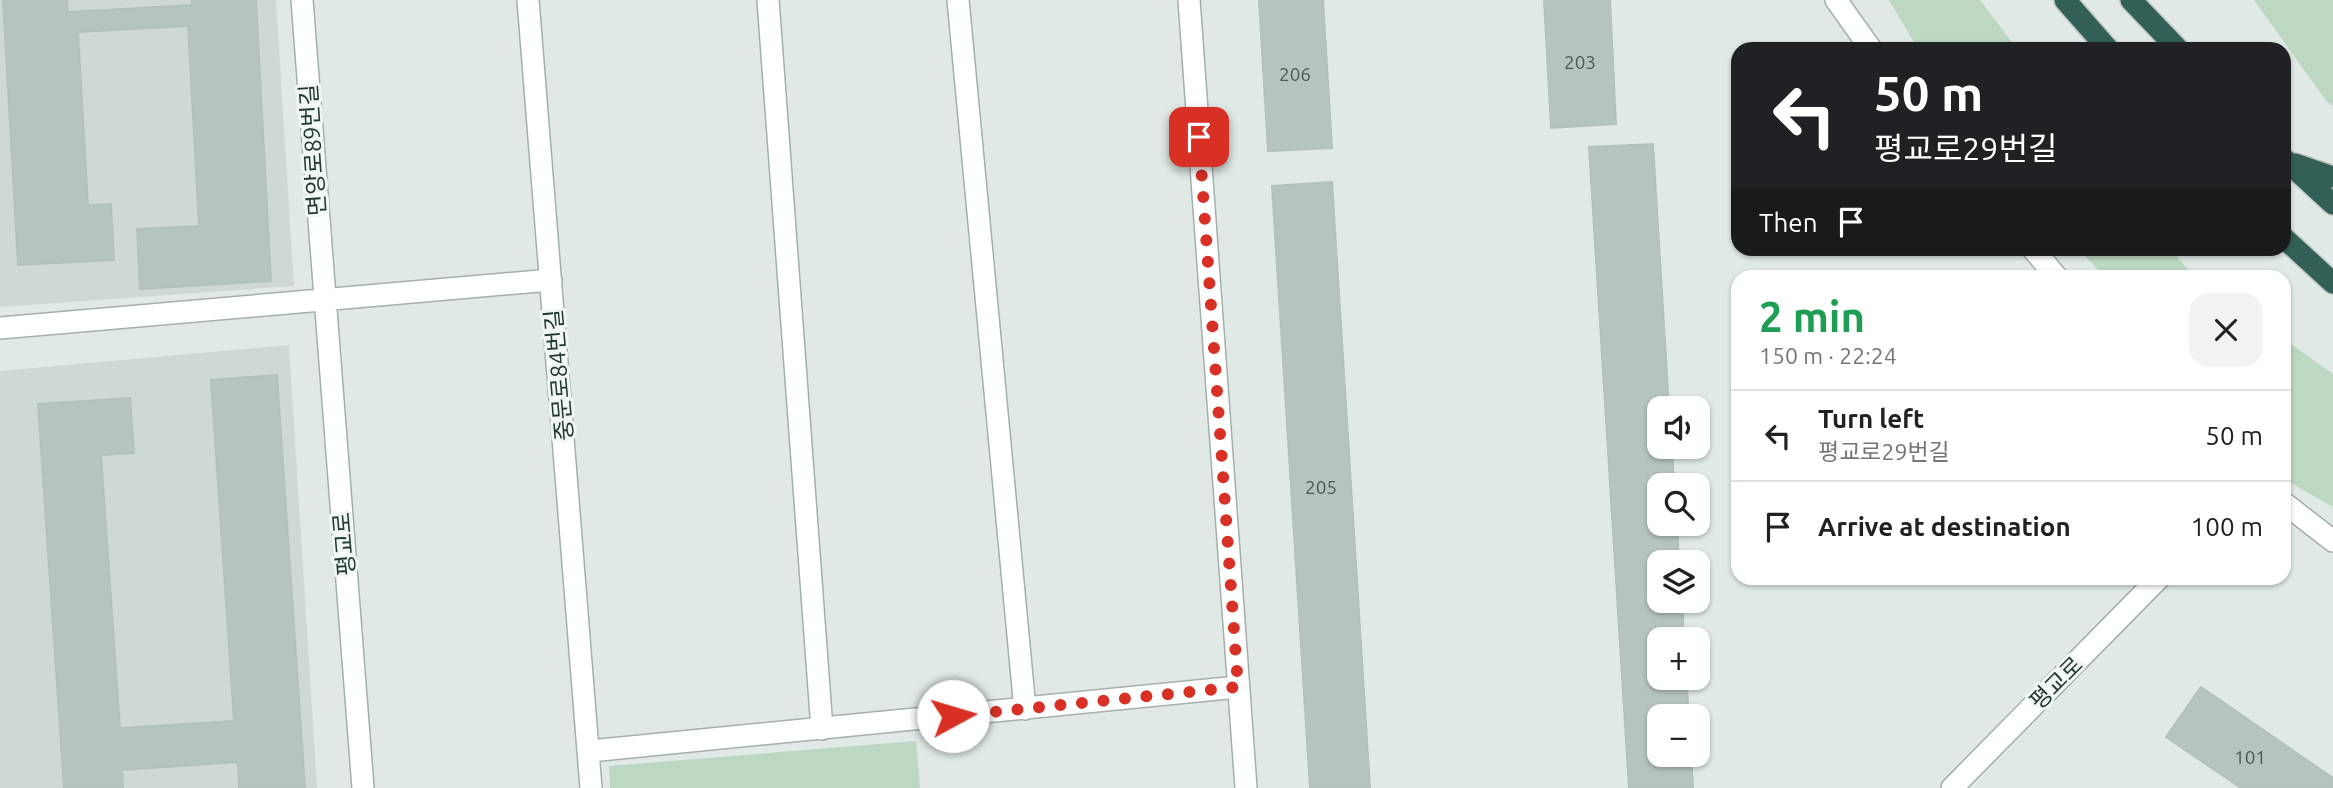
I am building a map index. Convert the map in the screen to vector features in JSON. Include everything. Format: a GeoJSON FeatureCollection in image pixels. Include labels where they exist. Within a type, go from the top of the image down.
{"type":"FeatureCollection","features":[{"type":"Feature","properties":{"kind":"highway"},"geometry":{"type":"LineString","coordinates":[[2065,0],[2102,42]]}},
{"type":"Feature","properties":{"kind":"highway"},"geometry":{"type":"LineString","coordinates":[[2131,0],[2171,42]]}},
{"type":"Feature","properties":{"kind":"highway"},"geometry":{"type":"LineString","coordinates":[[2291,162],[2333,177]]}},
{"type":"Feature","properties":{"kind":"highway"},"geometry":{"type":"LineString","coordinates":[[2291,166],[2333,204]]}},
{"type":"Feature","properties":{"kind":"highway"},"geometry":{"type":"LineString","coordinates":[[2291,244],[2333,283]]}},
{"type":"Feature","properties":{"kind":"street","name":"면앙로89번길"},"geometry":{"type":"LineString","coordinates":[[302,0],[324,300]]}},
{"type":"Feature","properties":{"kind":"street","name":"중문로84번길"},"geometry":{"type":"LineString","coordinates":[[528,0],[591,788]]}},
{"type":"Feature","properties":{"kind":"street"},"geometry":{"type":"LineString","coordinates":[[768,0],[822,729]]}},
{"type":"Feature","properties":{"kind":"street"},"geometry":{"type":"LineString","coordinates":[[958,0],[1025,709]]}},
{"type":"Feature","properties":{"kind":"street"},"geometry":{"type":"LineString","coordinates":[[1189,0],[1245,788]]}},
{"type":"Feature","properties":{"kind":"street"},"geometry":{"type":"LineString","coordinates":[[1836,0],[1866,42]]}},
{"type":"Feature","properties":{"kind":"street"},"geometry":{"type":"LineString","coordinates":[[2039,256],[2051,270]]}},
{"type":"Feature","properties":{"kind":"street"},"geometry":{"type":"LineString","coordinates":[[0,328],[551,280]]}},
{"type":"Feature","properties":{"kind":"street","name":"평교로"},"geometry":{"type":"LineString","coordinates":[[324,300],[363,788]]}},
{"type":"Feature","properties":{"kind":"street"},"geometry":{"type":"LineString","coordinates":[[2291,508],[2333,541]]}},
{"type":"Feature","properties":{"kind":"street","name":"평교로"},"geometry":{"type":"LineString","coordinates":[[1952,788],[2152,585]]}},
{"type":"Feature","properties":{"kind":"street"},"geometry":{"type":"LineString","coordinates":[[590,751],[1238,687]]}},
{"type":"Feature","properties":{"kind":"shaded area"},"geometry":{"type":"Polygon","coordinates":[[[0,0],[276,0],[294,286],[0,307],[0,0]]]}},
{"type":"Feature","properties":{"kind":"shaded area"},"geometry":{"type":"Polygon","coordinates":[[[289,345],[317,788],[0,788],[0,371],[289,345]]]}},
{"type":"Feature","properties":{"kind":"green space"},"geometry":{"type":"Polygon","coordinates":[[[1889,0],[1980,0],[2012,42],[1914,42],[1889,0]]]}},
{"type":"Feature","properties":{"kind":"green space"},"geometry":{"type":"Polygon","coordinates":[[[2254,0],[2333,0],[2333,106],[2327,102],[2291,52],[2291,42],[2284,42],[2254,0]]]}},
{"type":"Feature","properties":{"kind":"green space"},"geometry":{"type":"Polygon","coordinates":[[[2085,256],[2176,256],[2189,270],[2098,270],[2085,256]]]}},
{"type":"Feature","properties":{"kind":"green space"},"geometry":{"type":"Polygon","coordinates":[[[2291,344],[2333,374],[2333,507],[2291,483],[2291,344]]]}},
{"type":"Feature","properties":{"kind":"green space"},"geometry":{"type":"Polygon","coordinates":[[[916,741],[920,788],[610,788],[609,766],[916,741]]]}},
{"type":"Feature","properties":{"kind":"building"},"geometry":{"type":"Polygon","coordinates":[[[3,0],[67,0],[68,12],[192,5],[192,0],[256,0],[271,281],[140,289],[137,229],[199,226],[188,26],[78,32],[88,205],[111,204],[114,260],[18,265],[3,0]]]}},
{"type":"Feature","properties":{"kind":"building"},"geometry":{"type":"Polygon","coordinates":[[[1259,0],[1323,0],[1332,148],[1268,151],[1259,0]]]}},
{"type":"Feature","properties":{"kind":"building"},"geometry":{"type":"Polygon","coordinates":[[[1544,0],[1610,0],[1616,124],[1551,128],[1544,0]]]}},
{"type":"Feature","properties":{"kind":"building"},"geometry":{"type":"Polygon","coordinates":[[[1653,144],[1668,396],[1647,396],[1647,459],[1673,459],[1673,473],[1647,473],[1647,536],[1678,536],[1678,550],[1647,550],[1647,613],[1683,613],[1683,627],[1647,627],[1647,690],[1687,690],[1688,704],[1647,704],[1647,767],[1692,767],[1693,788],[1629,788],[1589,147],[1653,144]]]}},
{"type":"Feature","properties":{"kind":"building"},"geometry":{"type":"Polygon","coordinates":[[[1332,182],[1370,788],[1310,788],[1272,186],[1332,182]]]}},
{"type":"Feature","properties":{"kind":"building"},"geometry":{"type":"Polygon","coordinates":[[[277,375],[305,788],[239,788],[238,762],[122,770],[123,788],[64,788],[38,404],[130,398],[134,453],[101,455],[120,728],[234,721],[211,380],[277,375]]]}},
{"type":"Feature","properties":{"kind":"building"},"geometry":{"type":"Polygon","coordinates":[[[2201,687],[2333,778],[2333,788],[2241,788],[2166,737],[2201,687]]]}},
{"type":"Feature","properties":{"kind":"route"},"geometry":{"type":"LineString","coordinates":[[953,716],[1238,687],[1199,137]]}}]}
